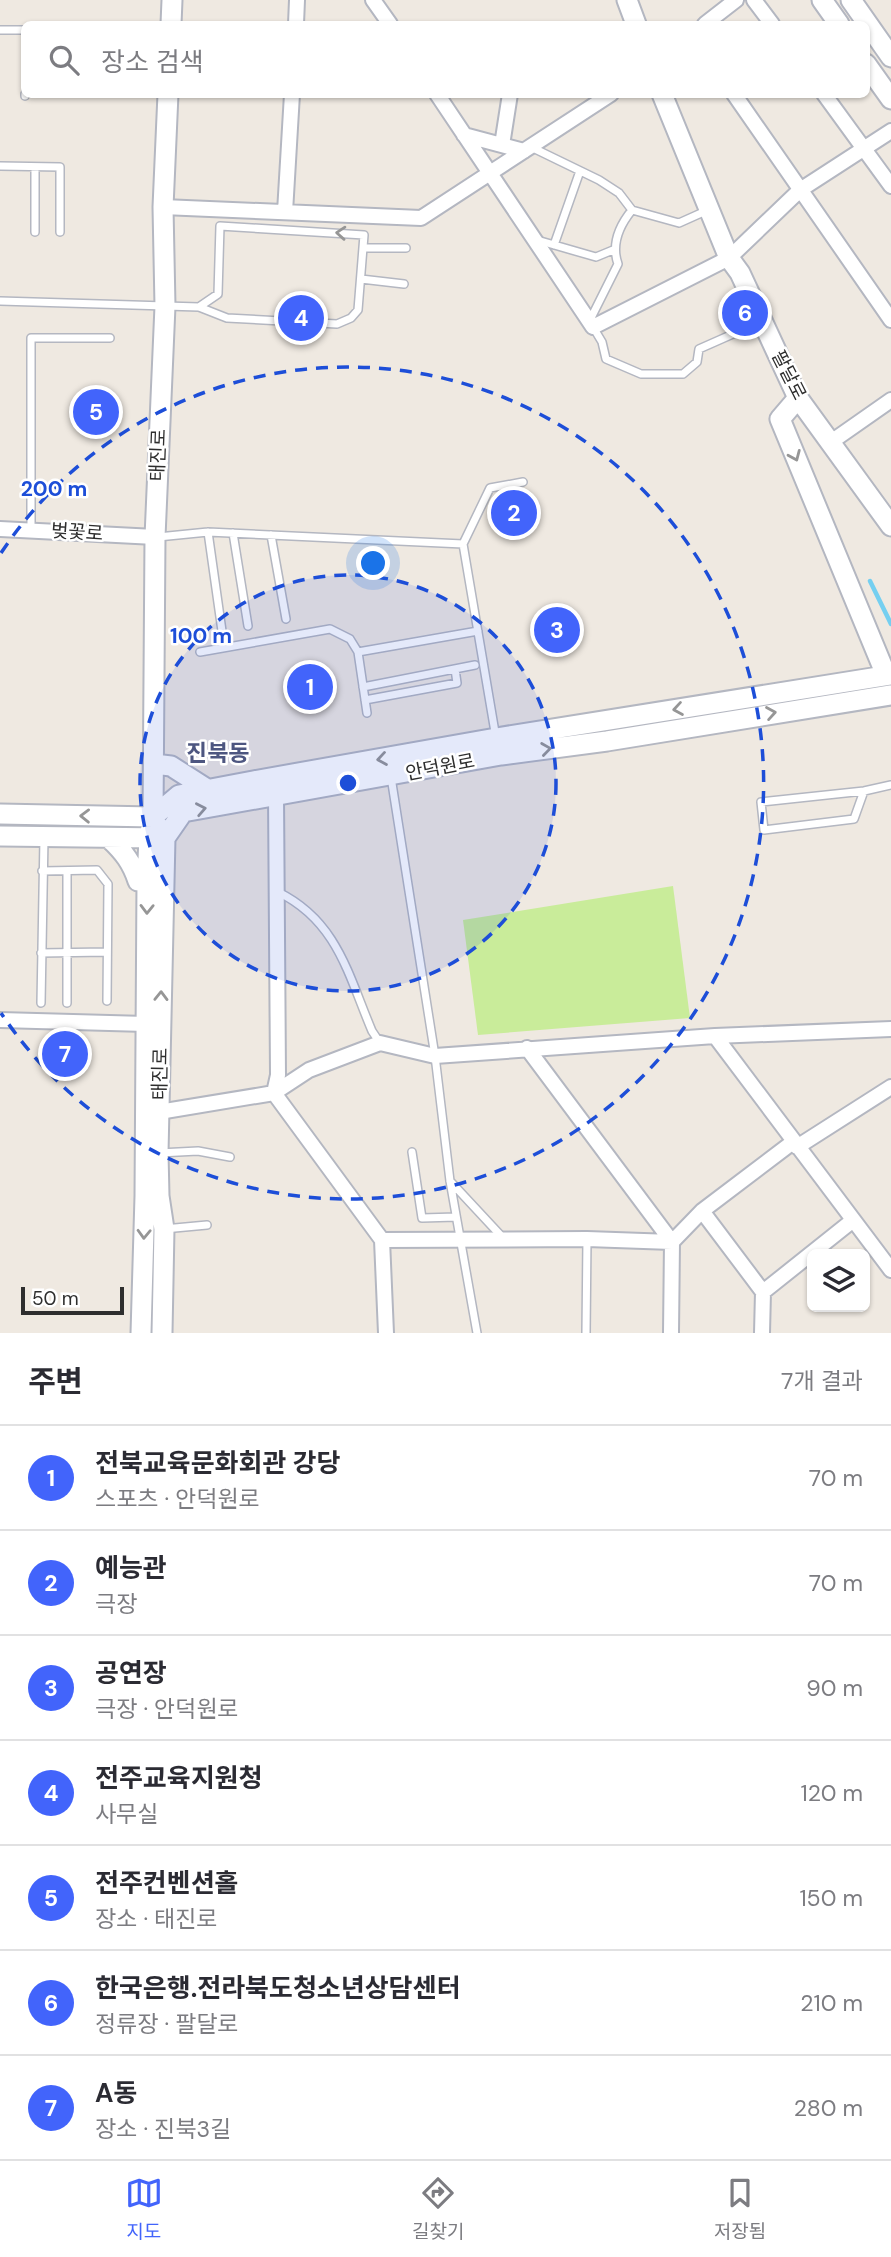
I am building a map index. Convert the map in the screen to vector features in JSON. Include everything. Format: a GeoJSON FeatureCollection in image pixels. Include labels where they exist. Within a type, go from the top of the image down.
{"type":"FeatureCollection","features":[{"type":"Feature","properties":{"kind":"street"},"geometry":{"type":"LineString","coordinates":[[171,21],[172,0]]}},
{"type":"Feature","properties":{"kind":"street"},"geometry":{"type":"LineString","coordinates":[[296,21],[298,0]]}},
{"type":"Feature","properties":{"kind":"street"},"geometry":{"type":"LineString","coordinates":[[373,0],[388,21]]}},
{"type":"Feature","properties":{"kind":"street"},"geometry":{"type":"LineString","coordinates":[[627,0],[635,21]]}},
{"type":"Feature","properties":{"kind":"street"},"geometry":{"type":"LineString","coordinates":[[709,21],[736,0]]}},
{"type":"Feature","properties":{"kind":"street"},"geometry":{"type":"LineString","coordinates":[[754,0],[770,21]]}},
{"type":"Feature","properties":{"kind":"street"},"geometry":{"type":"LineString","coordinates":[[821,0],[837,21]]}},
{"type":"Feature","properties":{"kind":"street"},"geometry":{"type":"LineString","coordinates":[[851,0],[866,21]]}},
{"type":"Feature","properties":{"kind":"street"},"geometry":{"type":"LineString","coordinates":[[870,27],[891,57]]}},
{"type":"Feature","properties":{"kind":"street"},"geometry":{"type":"LineString","coordinates":[[870,70],[891,99]]}},
{"type":"Feature","properties":{"kind":"street","name":"태진로"},"geometry":{"type":"LineString","coordinates":[[162,1333],[164,1229],[159,1196],[157,838],[153,817],[155,537],[165,306],[163,207],[168,98]]}},
{"type":"Feature","properties":{"kind":"street"},"geometry":{"type":"LineString","coordinates":[[285,212],[292,98]]}},
{"type":"Feature","properties":{"kind":"street"},"geometry":{"type":"LineString","coordinates":[[440,98],[591,324],[729,258],[800,190],[891,131]]}},
{"type":"Feature","properties":{"kind":"street"},"geometry":{"type":"LineString","coordinates":[[502,145],[509,98]]}},
{"type":"Feature","properties":{"kind":"street"},"geometry":{"type":"LineString","coordinates":[[163,207],[421,218],[605,98]]}},
{"type":"Feature","properties":{"kind":"street","name":"팔달로"},"geometry":{"type":"LineString","coordinates":[[664,98],[729,258],[740,273],[798,398],[891,526]]}},
{"type":"Feature","properties":{"kind":"street"},"geometry":{"type":"LineString","coordinates":[[737,98],[891,320]]}},
{"type":"Feature","properties":{"kind":"street"},"geometry":{"type":"LineString","coordinates":[[827,98],[891,186]]}},
{"type":"Feature","properties":{"kind":"street"},"geometry":{"type":"LineString","coordinates":[[464,135],[502,145],[528,148]]}},
{"type":"Feature","properties":{"kind":"street"},"geometry":{"type":"LineString","coordinates":[[798,398],[780,419],[889,675]]}},
{"type":"Feature","properties":{"kind":"street"},"geometry":{"type":"LineString","coordinates":[[831,442],[891,400]]}},
{"type":"Feature","properties":{"kind":"street","name":"벚꽃로"},"geometry":{"type":"LineString","coordinates":[[0,529],[155,537]]}},
{"type":"Feature","properties":{"kind":"street","name":"안덕원로"},"geometry":{"type":"LineString","coordinates":[[153,817],[179,795],[207,789],[499,747],[889,675]]}},
{"type":"Feature","properties":{"kind":"street","name":"안덕원로"},"geometry":{"type":"LineString","coordinates":[[157,838],[183,812],[391,777],[499,747],[607,741],[891,695]]}},
{"type":"Feature","properties":{"kind":"street"},"geometry":{"type":"LineString","coordinates":[[154,764],[172,766],[207,789]]}},
{"type":"Feature","properties":{"kind":"street"},"geometry":{"type":"LineString","coordinates":[[276,795],[278,1075],[274,1093],[382,1240],[386,1333]]}},
{"type":"Feature","properties":{"kind":"street"},"geometry":{"type":"LineString","coordinates":[[0,814],[153,817]]}},
{"type":"Feature","properties":{"kind":"street"},"geometry":{"type":"LineString","coordinates":[[0,836],[157,838]]}},
{"type":"Feature","properties":{"kind":"street","name":"태진로"},"geometry":{"type":"LineString","coordinates":[[141,1333],[145,1196],[147,881],[157,838]]}},
{"type":"Feature","properties":{"kind":"street"},"geometry":{"type":"LineString","coordinates":[[110,839],[132,864],[138,881],[147,881]]}},
{"type":"Feature","properties":{"kind":"street"},"geometry":{"type":"LineString","coordinates":[[0,1020],[146,1024]]}},
{"type":"Feature","properties":{"kind":"street"},"geometry":{"type":"LineString","coordinates":[[159,1112],[274,1093],[309,1070],[380,1043],[435,1056],[715,1036],[891,1029]]}},
{"type":"Feature","properties":{"kind":"street"},"geometry":{"type":"LineString","coordinates":[[715,1036],[891,1270]]}},
{"type":"Feature","properties":{"kind":"street"},"geometry":{"type":"LineString","coordinates":[[527,1048],[672,1242],[671,1333]]}},
{"type":"Feature","properties":{"kind":"street"},"geometry":{"type":"LineString","coordinates":[[382,1240],[587,1239],[672,1242],[702,1211],[795,1145],[891,1087]]}},
{"type":"Feature","properties":{"kind":"street"},"geometry":{"type":"LineString","coordinates":[[702,1211],[763,1292],[762,1333]]}},
{"type":"Feature","properties":{"kind":"street"},"geometry":{"type":"LineString","coordinates":[[763,1292],[852,1221]]}},
{"type":"Feature","properties":{"kind":"lane"},"geometry":{"type":"LineString","coordinates":[[0,30],[21,30]]}},
{"type":"Feature","properties":{"kind":"lane"},"geometry":{"type":"LineString","coordinates":[[528,148],[580,170],[620,193],[632,210],[679,223],[710,209]]}},
{"type":"Feature","properties":{"kind":"lane"},"geometry":{"type":"LineString","coordinates":[[0,166],[60,167],[60,232]]}},
{"type":"Feature","properties":{"kind":"lane"},"geometry":{"type":"LineString","coordinates":[[34,232],[35,167]]}},
{"type":"Feature","properties":{"kind":"lane"},"geometry":{"type":"LineString","coordinates":[[554,245],[580,170]]}},
{"type":"Feature","properties":{"kind":"lane"},"geometry":{"type":"LineString","coordinates":[[632,210],[621,223],[613,250],[618,264],[591,324],[602,342],[606,359],[641,374],[683,374],[697,362],[699,349],[762,321]]}},
{"type":"Feature","properties":{"kind":"lane"},"geometry":{"type":"LineString","coordinates":[[0,301],[200,307],[227,318],[337,324],[351,318],[358,310],[364,235],[220,226],[218,294],[200,307]]}},
{"type":"Feature","properties":{"kind":"lane"},"geometry":{"type":"LineString","coordinates":[[534,239],[596,257],[613,250]]}},
{"type":"Feature","properties":{"kind":"lane"},"geometry":{"type":"LineString","coordinates":[[363,248],[406,248]]}},
{"type":"Feature","properties":{"kind":"lane"},"geometry":{"type":"LineString","coordinates":[[361,279],[404,284]]}},
{"type":"Feature","properties":{"kind":"lane"},"geometry":{"type":"LineString","coordinates":[[31,529],[31,338],[110,338]]}},
{"type":"Feature","properties":{"kind":"lane"},"geometry":{"type":"LineString","coordinates":[[499,747],[463,544],[490,488],[523,482]]}},
{"type":"Feature","properties":{"kind":"lane"},"geometry":{"type":"LineString","coordinates":[[208,532],[222,631]]}},
{"type":"Feature","properties":{"kind":"lane"},"geometry":{"type":"LineString","coordinates":[[155,537],[208,532],[463,544]]}},
{"type":"Feature","properties":{"kind":"lane"},"geometry":{"type":"LineString","coordinates":[[233,533],[248,626]]}},
{"type":"Feature","properties":{"kind":"lane"},"geometry":{"type":"LineString","coordinates":[[271,535],[286,619]]}},
{"type":"Feature","properties":{"kind":"lane"},"geometry":{"type":"LineString","coordinates":[[201,652],[330,629],[350,639],[358,652],[367,713]]}},
{"type":"Feature","properties":{"kind":"lane"},"geometry":{"type":"LineString","coordinates":[[358,652],[478,631]]}},
{"type":"Feature","properties":{"kind":"lane"},"geometry":{"type":"LineString","coordinates":[[363,687],[475,665]]}},
{"type":"Feature","properties":{"kind":"lane"},"geometry":{"type":"LineString","coordinates":[[365,700],[457,683],[454,669]]}},
{"type":"Feature","properties":{"kind":"lane"},"geometry":{"type":"LineString","coordinates":[[391,777],[435,1056],[450,1181],[477,1333]]}},
{"type":"Feature","properties":{"kind":"lane"},"geometry":{"type":"LineString","coordinates":[[864,791],[854,819],[764,830],[761,802],[864,791],[891,785]]}},
{"type":"Feature","properties":{"kind":"lane"},"geometry":{"type":"LineString","coordinates":[[40,1003],[44,837]]}},
{"type":"Feature","properties":{"kind":"lane"},"geometry":{"type":"LineString","coordinates":[[42,871],[97,870],[108,884],[107,1001]]}},
{"type":"Feature","properties":{"kind":"lane"},"geometry":{"type":"LineString","coordinates":[[67,871],[67,1003]]}},
{"type":"Feature","properties":{"kind":"lane"},"geometry":{"type":"LineString","coordinates":[[278,892],[311,912],[330,934],[372,1031],[380,1043]]}},
{"type":"Feature","properties":{"kind":"lane"},"geometry":{"type":"LineString","coordinates":[[41,953],[107,951]]}},
{"type":"Feature","properties":{"kind":"lane"},"geometry":{"type":"LineString","coordinates":[[158,1153],[198,1151],[230,1157]]}},
{"type":"Feature","properties":{"kind":"lane"},"geometry":{"type":"LineString","coordinates":[[412,1152],[422,1218],[456,1217]]}},
{"type":"Feature","properties":{"kind":"lane"},"geometry":{"type":"LineString","coordinates":[[450,1181],[504,1239]]}},
{"type":"Feature","properties":{"kind":"lane"},"geometry":{"type":"LineString","coordinates":[[164,1229],[207,1225]]}},
{"type":"Feature","properties":{"kind":"lane"},"geometry":{"type":"LineString","coordinates":[[586,1333],[587,1239]]}},
{"type":"Feature","properties":{"kind":"green space"},"geometry":{"type":"Polygon","coordinates":[[[673,886],[690,1018],[478,1035],[463,920],[673,886]]]}},
{"type":"Feature","properties":{"kind":"waterway"},"geometry":{"type":"LineString","coordinates":[[870,581],[891,624]]}},
{"type":"Feature","properties":{"kind":"place","name":"한국은행.전라북도청소년상담센터"},"geometry":{"type":"Point","coordinates":[745,313]}},
{"type":"Feature","properties":{"kind":"place","name":"전주교육지원청"},"geometry":{"type":"Point","coordinates":[301,318]}},
{"type":"Feature","properties":{"kind":"place","name":"전주컨벤션홀"},"geometry":{"type":"Point","coordinates":[96,412]}},
{"type":"Feature","properties":{"kind":"place","name":"예능관"},"geometry":{"type":"Point","coordinates":[514,513]}},
{"type":"Feature","properties":{"kind":"place","name":"공연장"},"geometry":{"type":"Point","coordinates":[557,630]}},
{"type":"Feature","properties":{"kind":"place","name":"전북교육문화회관 강당"},"geometry":{"type":"Point","coordinates":[310,687]}},
{"type":"Feature","properties":{"kind":"place","name":"A동"},"geometry":{"type":"Point","coordinates":[65,1054]}},
{"type":"Feature","properties":{"kind":"district","name":"진북동"},"geometry":{"type":"Point","coordinates":[218,753]}}]}
